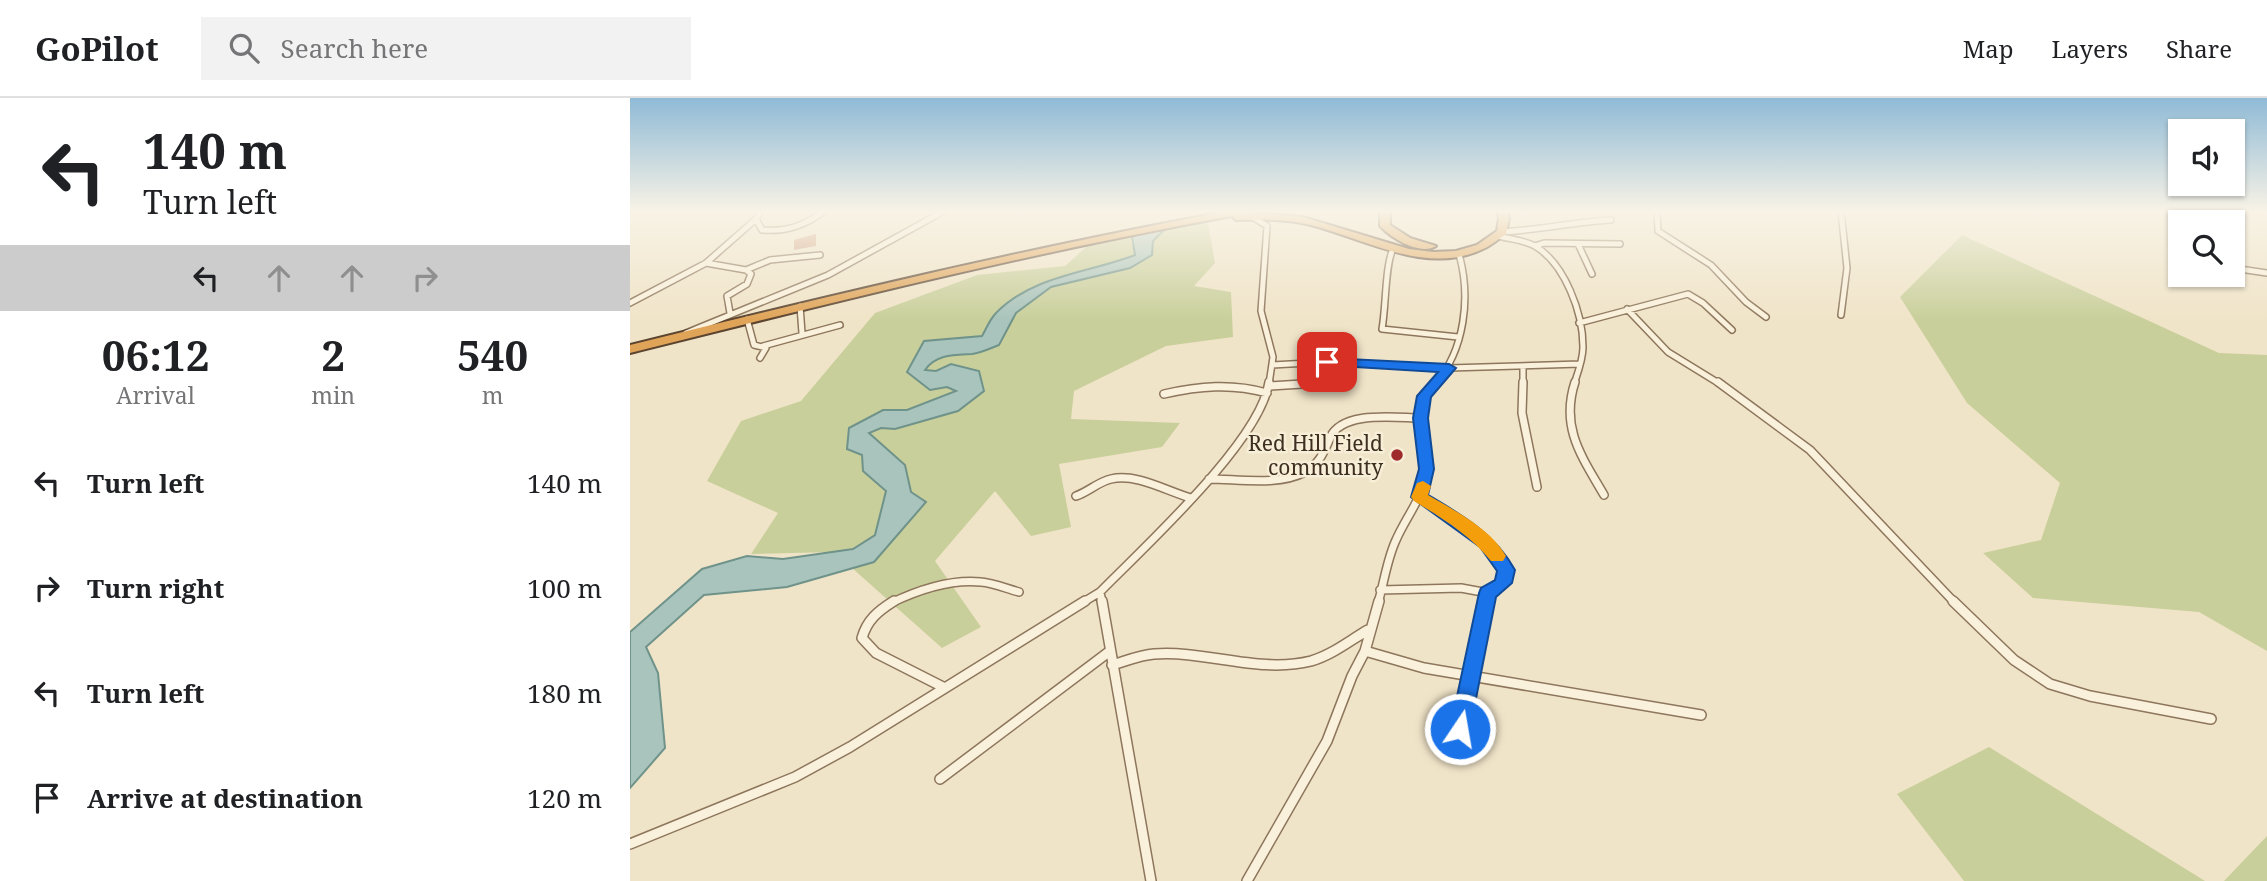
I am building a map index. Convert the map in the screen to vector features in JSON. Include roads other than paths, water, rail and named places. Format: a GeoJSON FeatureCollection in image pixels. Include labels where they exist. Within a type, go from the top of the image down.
{"type":"FeatureCollection","features":[{"type":"Feature","properties":{"kind":"highway"},"geometry":{"type":"LineString","coordinates":[[630,349],[1052,248]]}},
{"type":"Feature","properties":{"kind":"highway"},"geometry":{"type":"LineString","coordinates":[[1390,248],[1420,255],[1459,254],[1478,248]]}},
{"type":"Feature","properties":{"kind":"street"},"geometry":{"type":"LineString","coordinates":[[630,303],[706,263],[724,248]]}},
{"type":"Feature","properties":{"kind":"street"},"geometry":{"type":"LineString","coordinates":[[681,336],[730,313],[812,282],[881,248]]}},
{"type":"Feature","properties":{"kind":"street"},"geometry":{"type":"LineString","coordinates":[[630,844],[795,777],[850,747],[1100,592],[1209,479],[1254,423],[1268,390],[1273,357],[1261,311],[1265,248]]}},
{"type":"Feature","properties":{"kind":"street"},"geometry":{"type":"LineString","coordinates":[[1537,248],[1550,258],[1569,291],[1579,323],[1583,350],[1569,404],[1571,429],[1574,442],[1604,495]]}},
{"type":"Feature","properties":{"kind":"street"},"geometry":{"type":"LineString","coordinates":[[1580,248],[1592,274]]}},
{"type":"Feature","properties":{"kind":"street"},"geometry":{"type":"LineString","coordinates":[[1686,248],[1719,272],[1744,302],[1766,317]]}},
{"type":"Feature","properties":{"kind":"street"},"geometry":{"type":"LineString","coordinates":[[1842,315],[1847,268],[1845,248]]}},
{"type":"Feature","properties":{"kind":"street"},"geometry":{"type":"LineString","coordinates":[[1394,249],[1389,257],[1387,303],[1382,329],[1458,337]]}},
{"type":"Feature","properties":{"kind":"street"},"geometry":{"type":"LineString","coordinates":[[1247,881],[1327,741],[1342,699],[1365,650],[1368,630],[1395,541],[1419,497],[1427,469],[1420,418],[1424,396],[1449,368],[1466,305],[1465,276],[1459,254]]}},
{"type":"Feature","properties":{"kind":"street"},"geometry":{"type":"LineString","coordinates":[[746,270],[770,260],[820,255]]}},
{"type":"Feature","properties":{"kind":"street"},"geometry":{"type":"LineString","coordinates":[[706,263],[746,270],[751,274],[750,279],[727,296],[730,313]]}},
{"type":"Feature","properties":{"kind":"street"},"geometry":{"type":"LineString","coordinates":[[2245,270],[2267,273]]}},
{"type":"Feature","properties":{"kind":"street"},"geometry":{"type":"LineString","coordinates":[[1579,323],[1688,294],[1703,303],[1732,330]]}},
{"type":"Feature","properties":{"kind":"street"},"geometry":{"type":"LineString","coordinates":[[800,306],[802,333]]}},
{"type":"Feature","properties":{"kind":"street"},"geometry":{"type":"LineString","coordinates":[[1627,309],[1668,352],[1737,395],[1810,450],[1980,630],[2014,660],[2050,684],[2090,695],[2211,719]]}},
{"type":"Feature","properties":{"kind":"street"},"geometry":{"type":"LineString","coordinates":[[747,319],[754,345],[763,346],[802,333],[840,325]]}},
{"type":"Feature","properties":{"kind":"street"},"geometry":{"type":"LineString","coordinates":[[761,358],[766,348],[763,346]]}},
{"type":"Feature","properties":{"kind":"street"},"geometry":{"type":"LineString","coordinates":[[1164,394],[1189,388],[1230,386],[1268,390],[1332,383],[1342,380],[1350,364]]}},
{"type":"Feature","properties":{"kind":"street"},"geometry":{"type":"LineString","coordinates":[[1272,365],[1523,368],[1580,364]]}},
{"type":"Feature","properties":{"kind":"street"},"geometry":{"type":"LineString","coordinates":[[1523,368],[1524,426],[1537,487]]}},
{"type":"Feature","properties":{"kind":"street"},"geometry":{"type":"LineString","coordinates":[[1209,479],[1279,479],[1305,472],[1325,455],[1331,435],[1345,423],[1369,417],[1420,418]]}},
{"type":"Feature","properties":{"kind":"street"},"geometry":{"type":"LineString","coordinates":[[1076,496],[1109,480],[1122,478],[1145,482],[1167,492],[1191,498]]}},
{"type":"Feature","properties":{"kind":"street"},"geometry":{"type":"LineString","coordinates":[[1419,497],[1458,520],[1486,542],[1506,570],[1506,579],[1488,593],[1460,729],[1454,736],[1441,740]]}},
{"type":"Feature","properties":{"kind":"street"},"geometry":{"type":"LineString","coordinates":[[945,688],[876,653],[862,638],[862,629],[868,619],[904,596],[969,582],[982,582],[1019,592]]}},
{"type":"Feature","properties":{"kind":"street"},"geometry":{"type":"LineString","coordinates":[[1380,590],[1461,587],[1488,593]]}},
{"type":"Feature","properties":{"kind":"street"},"geometry":{"type":"LineString","coordinates":[[1100,592],[1151,881]]}},
{"type":"Feature","properties":{"kind":"street"},"geometry":{"type":"LineString","coordinates":[[1112,665],[1152,654],[1187,654],[1272,665],[1307,662],[1326,657],[1346,641],[1368,630]]}},
{"type":"Feature","properties":{"kind":"street"},"geometry":{"type":"LineString","coordinates":[[940,779],[1110,650]]}},
{"type":"Feature","properties":{"kind":"street"},"geometry":{"type":"LineString","coordinates":[[1365,650],[1424,668],[1701,715]]}},
{"type":"Feature","properties":{"kind":"water"},"geometry":{"type":"Polygon","coordinates":[[[1134,248],[1153,248],[1152,255],[1130,268],[1051,287],[1016,313],[999,345],[975,353],[946,356],[929,365],[925,370],[936,371],[951,364],[979,371],[984,391],[958,411],[895,429],[881,428],[869,433],[905,465],[911,492],[926,502],[874,562],[787,587],[704,595],[646,647],[658,673],[665,748],[630,788],[630,632],[702,569],[747,556],[783,559],[853,549],[875,535],[886,491],[863,471],[862,455],[847,449],[849,428],[883,410],[907,410],[956,391],[947,387],[930,390],[907,372],[924,341],[982,336],[996,313],[1027,290],[1062,276],[1135,255],[1134,248]]]}},
{"type":"Feature","properties":{"kind":"place","name":"Red Hill Field community"},"geometry":{"type":"Point","coordinates":[1397,455]}}]}
